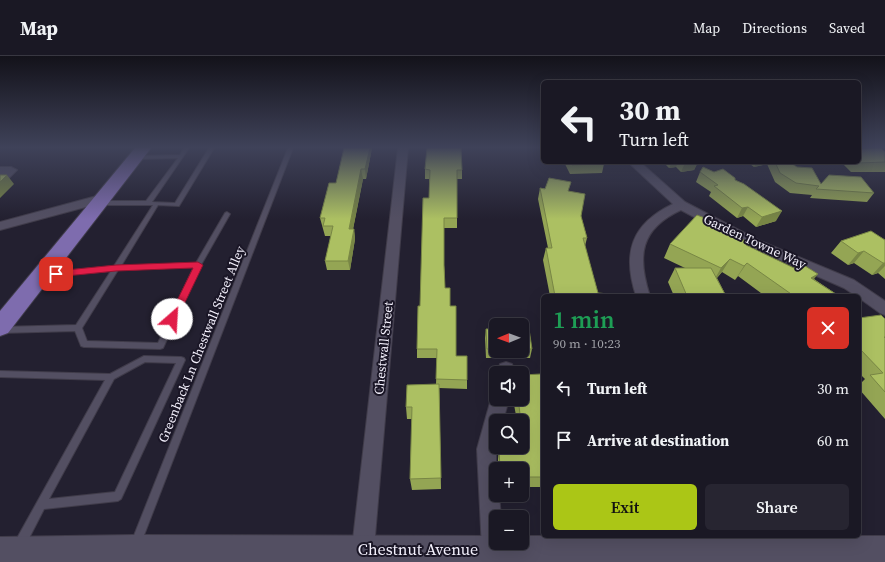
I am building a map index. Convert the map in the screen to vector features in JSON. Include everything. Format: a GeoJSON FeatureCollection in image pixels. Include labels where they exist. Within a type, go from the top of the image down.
{"type":"FeatureCollection","features":[{"type":"Feature","properties":{"kind":"main road"},"geometry":{"type":"LineString","coordinates":[[0,328],[125,172]]}},
{"type":"Feature","properties":{"kind":"street"},"geometry":{"type":"LineString","coordinates":[[0,181],[9,172]]}},
{"type":"Feature","properties":{"kind":"street","name":"Chestwall Street"},"geometry":{"type":"LineString","coordinates":[[363,548],[401,172]]}},
{"type":"Feature","properties":{"kind":"street","name":"Garden Towne Way"},"geometry":{"type":"LineString","coordinates":[[644,172],[681,205],[753,243],[831,275],[849,284],[885,309]]}},
{"type":"Feature","properties":{"kind":"street"},"geometry":{"type":"LineString","coordinates":[[0,226],[102,200]]}},
{"type":"Feature","properties":{"kind":"street"},"geometry":{"type":"LineString","coordinates":[[642,294],[634,270],[634,260],[638,242],[654,220],[681,205]]}},
{"type":"Feature","properties":{"kind":"street"},"geometry":{"type":"LineString","coordinates":[[490,510],[486,449],[498,406]]}},
{"type":"Feature","properties":{"kind":"street","name":"Chestnut Avenue"},"geometry":{"type":"LineString","coordinates":[[8,550],[47,556],[133,548],[186,555],[363,548],[489,549]]}},
{"type":"Feature","properties":{"kind":"street","name":"Chestnut Avenue"},"geometry":{"type":"LineString","coordinates":[[529,550],[756,556],[885,549]]}},
{"type":"Feature","properties":{"kind":"lane"},"geometry":{"type":"LineString","coordinates":[[78,328],[116,268],[172,172]]}},
{"type":"Feature","properties":{"kind":"lane"},"geometry":{"type":"LineString","coordinates":[[102,200],[177,205],[198,172]]}},
{"type":"Feature","properties":{"kind":"lane","name":"Greenback Ln Chestwall Street Alley"},"geometry":{"type":"LineString","coordinates":[[133,548],[282,172]]}},
{"type":"Feature","properties":{"kind":"lane"},"geometry":{"type":"LineString","coordinates":[[78,328],[84,344],[160,346],[198,265],[227,214]]}},
{"type":"Feature","properties":{"kind":"lane"},"geometry":{"type":"LineString","coordinates":[[42,276],[116,268],[198,265]]}},
{"type":"Feature","properties":{"kind":"lane"},"geometry":{"type":"LineString","coordinates":[[0,328],[78,328]]}},
{"type":"Feature","properties":{"kind":"lane"},"geometry":{"type":"LineString","coordinates":[[0,374],[111,377],[144,359],[181,360],[118,496],[41,505]]}},
{"type":"Feature","properties":{"kind":"lane"},"geometry":{"type":"LineString","coordinates":[[8,550],[41,505],[111,377]]}},
{"type":"Feature","properties":{"kind":"building"},"geometry":{"type":"Polygon","coordinates":[[[339,172],[360,172],[349,229],[354,229],[348,261],[325,261],[333,226],[323,226],[325,218],[320,218],[329,183],[336,183],[339,172]]]}},
{"type":"Feature","properties":{"kind":"building"},"geometry":{"type":"Polygon","coordinates":[[[430,172],[457,172],[457,218],[444,218],[445,288],[450,288],[450,306],[456,306],[456,356],[467,356],[467,380],[436,379],[437,349],[417,349],[418,306],[420,306],[423,198],[429,198],[430,172]]]}},
{"type":"Feature","properties":{"kind":"building"},"geometry":{"type":"Polygon","coordinates":[[[700,172],[726,172],[735,178],[735,180],[744,184],[782,211],[762,217],[748,207],[742,208],[714,186],[718,185],[700,172]]]}},
{"type":"Feature","properties":{"kind":"building"},"geometry":{"type":"Polygon","coordinates":[[[779,172],[814,172],[821,184],[829,175],[861,177],[874,193],[816,189],[819,186],[796,183],[779,172]]]}},
{"type":"Feature","properties":{"kind":"building"},"geometry":{"type":"Polygon","coordinates":[[[0,175],[7,175],[0,182],[0,175]]]}},
{"type":"Feature","properties":{"kind":"building"},"geometry":{"type":"Polygon","coordinates":[[[549,178],[571,182],[568,191],[585,194],[581,216],[587,238],[583,238],[598,293],[609,294],[555,294],[546,248],[552,248],[540,188],[545,189],[549,178]]]}},
{"type":"Feature","properties":{"kind":"building"},"geometry":{"type":"Polygon","coordinates":[[[697,215],[720,224],[717,228],[748,242],[746,245],[794,268],[802,264],[818,274],[811,278],[836,294],[791,294],[747,263],[744,266],[730,259],[721,268],[670,244],[697,215]]]}},
{"type":"Feature","properties":{"kind":"building"},"geometry":{"type":"Polygon","coordinates":[[[871,231],[885,240],[885,263],[864,251],[858,253],[841,241],[871,231]]]}},
{"type":"Feature","properties":{"kind":"building"},"geometry":{"type":"Polygon","coordinates":[[[675,268],[711,268],[725,294],[686,294],[675,268]]]}},
{"type":"Feature","properties":{"kind":"building"},"geometry":{"type":"Polygon","coordinates":[[[881,315],[885,319],[885,392],[870,375],[883,373],[861,350],[861,318],[881,315]]]}},
{"type":"Feature","properties":{"kind":"building"},"geometry":{"type":"Polygon","coordinates":[[[486,329],[489,329],[489,349],[487,349],[486,329]]]}},
{"type":"Feature","properties":{"kind":"building"},"geometry":{"type":"Polygon","coordinates":[[[529,329],[532,349],[529,349],[529,329]]]}},
{"type":"Feature","properties":{"kind":"building"},"geometry":{"type":"Polygon","coordinates":[[[541,374],[541,477],[529,477],[529,462],[500,462],[499,454],[529,454],[529,414],[520,414],[519,406],[529,406],[529,375],[541,374]]]}},
{"type":"Feature","properties":{"kind":"building"},"geometry":{"type":"Polygon","coordinates":[[[439,384],[441,478],[410,479],[412,407],[406,407],[407,385],[439,384]]]}},
{"type":"Feature","properties":{"kind":"route"},"geometry":{"type":"LineString","coordinates":[[56,274],[116,268],[198,265],[172,319]]}}]}
